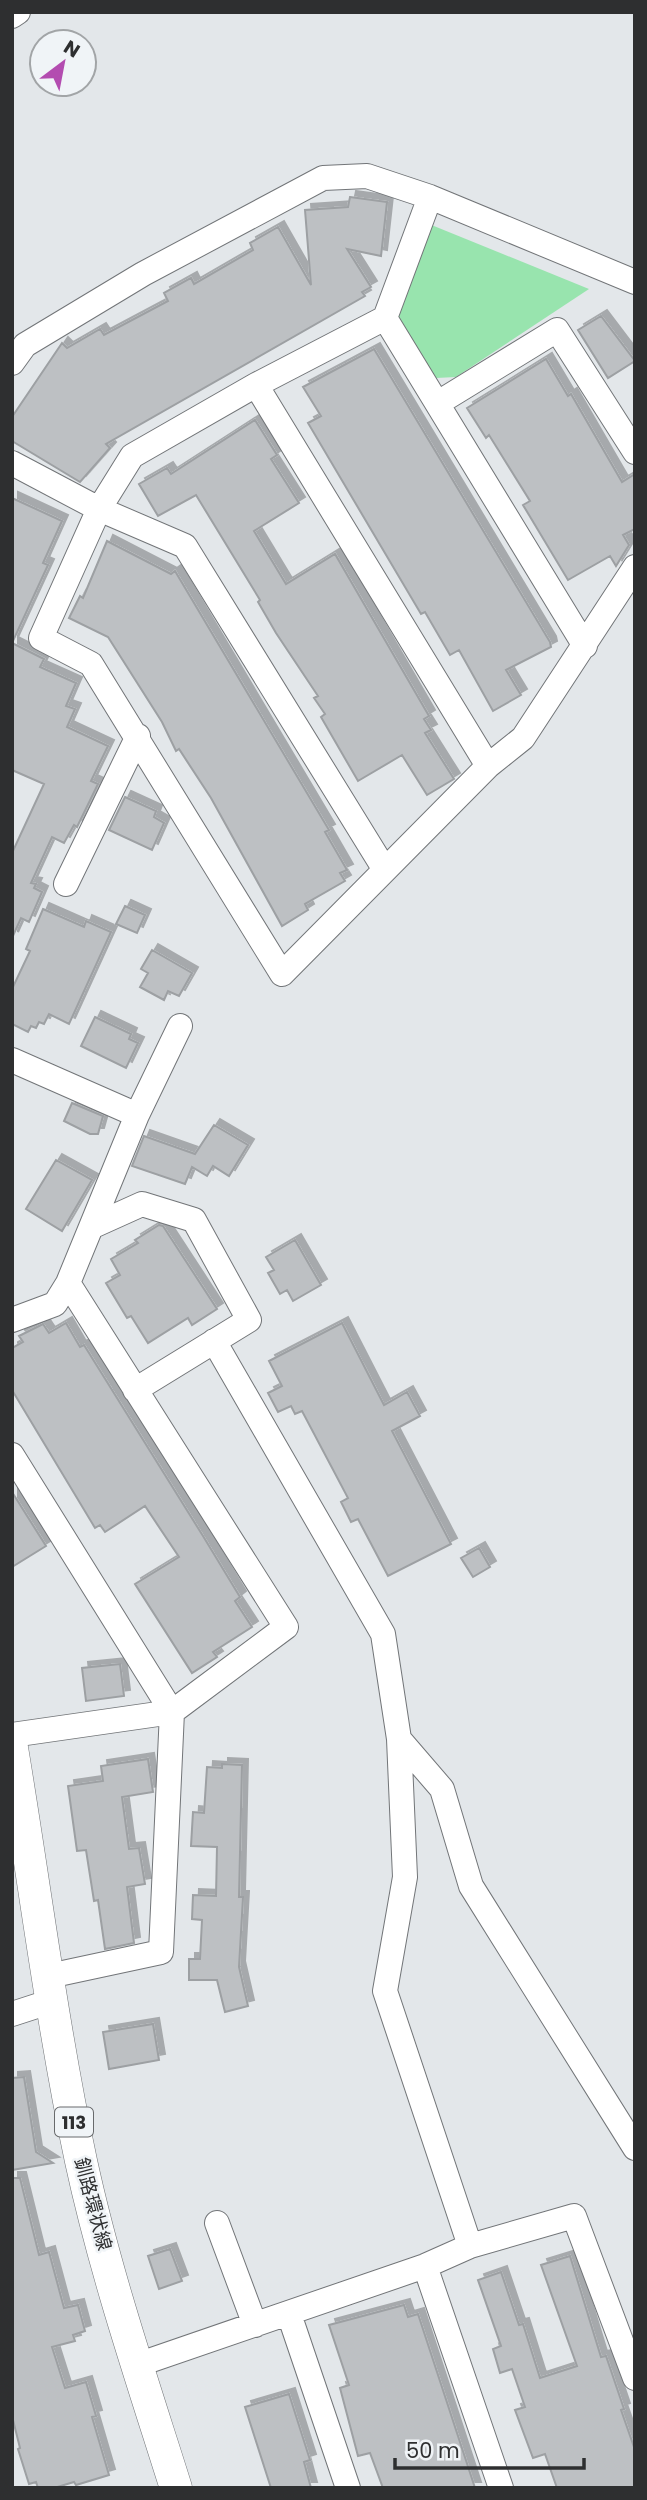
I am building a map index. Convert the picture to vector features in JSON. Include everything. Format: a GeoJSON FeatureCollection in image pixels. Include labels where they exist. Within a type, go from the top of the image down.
{"type":"FeatureCollection","features":[{"type":"Feature","properties":{"kind":"main road","name":"釧路環状線"},"geometry":{"type":"LineString","coordinates":[[12,1748],[50,1988],[82,2163],[137,2365],[176,2488]]}},
{"type":"Feature","properties":{"kind":"street"},"geometry":{"type":"LineString","coordinates":[[12,16],[18,12]]}},
{"type":"Feature","properties":{"kind":"street"},"geometry":{"type":"LineString","coordinates":[[12,363],[25,345],[142,274],[323,178],[367,176],[430,197],[635,282]]}},
{"type":"Feature","properties":{"kind":"street"},"geometry":{"type":"LineString","coordinates":[[430,197],[385,318],[256,385],[132,456],[99,509],[41,638],[92,664],[282,974],[488,766],[523,738],[635,567]]}},
{"type":"Feature","properties":{"kind":"street"},"geometry":{"type":"LineString","coordinates":[[385,318],[585,646]]}},
{"type":"Feature","properties":{"kind":"street"},"geometry":{"type":"LineString","coordinates":[[438,403],[557,330],[635,452]]}},
{"type":"Feature","properties":{"kind":"street"},"geometry":{"type":"LineString","coordinates":[[256,385],[488,766]]}},
{"type":"Feature","properties":{"kind":"street"},"geometry":{"type":"LineString","coordinates":[[12,463],[99,509],[186,546],[385,870]]}},
{"type":"Feature","properties":{"kind":"street"},"geometry":{"type":"LineString","coordinates":[[66,884],[138,736]]}},
{"type":"Feature","properties":{"kind":"street"},"geometry":{"type":"LineString","coordinates":[[12,1320],[55,1304],[68,1283],[137,1115],[180,1026]]}},
{"type":"Feature","properties":{"kind":"street"},"geometry":{"type":"LineString","coordinates":[[12,1059],[137,1115]]}},
{"type":"Feature","properties":{"kind":"street"},"geometry":{"type":"LineString","coordinates":[[91,1227],[142,1204],[194,1220],[249,1320],[135,1390]]}},
{"type":"Feature","properties":{"kind":"street"},"geometry":{"type":"LineString","coordinates":[[12,1735],[172,1712],[286,1628],[68,1283]]}},
{"type":"Feature","properties":{"kind":"street"},"geometry":{"type":"LineString","coordinates":[[214,1341],[383,1634],[399,1739],[405,1877],[384,1991],[470,2246]]}},
{"type":"Feature","properties":{"kind":"street"},"geometry":{"type":"LineString","coordinates":[[12,1455],[172,1712],[161,1952],[50,1988],[12,2014]]}},
{"type":"Feature","properties":{"kind":"street"},"geometry":{"type":"LineString","coordinates":[[399,1739],[442,1789],[471,1886],[635,2148]]}},
{"type":"Feature","properties":{"kind":"street"},"geometry":{"type":"LineString","coordinates":[[137,2365],[425,2266],[470,2246],[574,2216],[635,2378]]}},
{"type":"Feature","properties":{"kind":"street"},"geometry":{"type":"LineString","coordinates":[[217,2223],[255,2325]]}},
{"type":"Feature","properties":{"kind":"street"},"geometry":{"type":"LineString","coordinates":[[425,2266],[500,2488]]}},
{"type":"Feature","properties":{"kind":"street"},"geometry":{"type":"LineString","coordinates":[[289,2314],[348,2488]]}},
{"type":"Feature","properties":{"kind":"green space"},"geometry":{"type":"Polygon","coordinates":[[[429,224],[589,289],[456,377],[436,378],[395,314],[429,224]]]}},
{"type":"Feature","properties":{"kind":"building"},"geometry":{"type":"Polygon","coordinates":[[[350,197],[387,202],[381,256],[347,249],[371,287],[362,292],[365,296],[106,444],[110,448],[80,482],[12,441],[12,417],[62,343],[67,348],[100,329],[104,335],[168,301],[164,293],[191,278],[194,284],[253,250],[250,243],[278,227],[311,285],[305,210],[348,207],[350,197]]]}},
{"type":"Feature","properties":{"kind":"building"},"geometry":{"type":"Polygon","coordinates":[[[601,316],[635,361],[608,378],[578,330],[601,316]]]}},
{"type":"Feature","properties":{"kind":"building"},"geometry":{"type":"Polygon","coordinates":[[[374,349],[550,642],[551,647],[506,670],[521,695],[493,711],[459,650],[450,655],[425,612],[421,614],[308,423],[321,416],[303,387],[374,349]]]}},
{"type":"Feature","properties":{"kind":"building"},"geometry":{"type":"Polygon","coordinates":[[[546,359],[568,396],[571,394],[622,482],[635,474],[635,529],[623,535],[629,545],[616,566],[610,556],[568,580],[523,505],[530,501],[489,435],[486,438],[467,408],[546,359]]]}},
{"type":"Feature","properties":{"kind":"building"},"geometry":{"type":"Polygon","coordinates":[[[255,420],[277,455],[271,459],[299,503],[254,531],[286,584],[335,554],[429,716],[424,719],[431,730],[425,733],[454,779],[427,795],[402,755],[358,781],[321,717],[325,714],[314,698],[318,696],[276,633],[258,602],[260,600],[196,495],[158,516],[139,484],[167,468],[171,474],[255,420]]]}},
{"type":"Feature","properties":{"kind":"building"},"geometry":{"type":"Polygon","coordinates":[[[12,498],[62,521],[43,563],[48,565],[12,643],[12,498]]]}},
{"type":"Feature","properties":{"kind":"building"},"geometry":{"type":"Polygon","coordinates":[[[107,541],[171,574],[175,571],[329,830],[325,832],[347,870],[340,873],[345,881],[305,904],[308,910],[282,926],[211,798],[179,749],[176,751],[162,722],[108,637],[69,618],[80,596],[83,598],[107,541]]]}},
{"type":"Feature","properties":{"kind":"building"},"geometry":{"type":"Polygon","coordinates":[[[12,643],[44,659],[40,667],[76,683],[66,706],[75,709],[67,727],[108,746],[91,781],[98,784],[77,827],[74,825],[64,843],[52,837],[31,883],[36,884],[34,888],[42,892],[29,922],[21,918],[12,938],[12,853],[44,784],[12,770],[12,643]]]}},
{"type":"Feature","properties":{"kind":"building"},"geometry":{"type":"Polygon","coordinates":[[[125,797],[156,811],[154,817],[164,823],[152,850],[109,830],[125,797]]]}},
{"type":"Feature","properties":{"kind":"building"},"geometry":{"type":"Polygon","coordinates":[[[125,906],[145,915],[137,933],[116,924],[125,906]]]}},
{"type":"Feature","properties":{"kind":"building"},"geometry":{"type":"Polygon","coordinates":[[[43,909],[84,927],[86,921],[111,932],[69,1024],[49,1014],[44,1024],[39,1022],[36,1028],[31,1026],[28,1032],[12,1024],[12,989],[30,951],[26,949],[43,909]]]}},
{"type":"Feature","properties":{"kind":"building"},"geometry":{"type":"Polygon","coordinates":[[[152,950],[192,973],[179,996],[168,991],[164,1000],[140,987],[148,973],[141,969],[152,950]]]}},
{"type":"Feature","properties":{"kind":"building"},"geometry":{"type":"Polygon","coordinates":[[[95,1017],[131,1034],[129,1039],[138,1043],[126,1068],[81,1046],[95,1017]]]}},
{"type":"Feature","properties":{"kind":"building"},"geometry":{"type":"Polygon","coordinates":[[[72,1103],[103,1116],[98,1134],[90,1134],[64,1121],[72,1103]]]}},
{"type":"Feature","properties":{"kind":"building"},"geometry":{"type":"Polygon","coordinates":[[[214,1125],[248,1145],[229,1176],[213,1166],[207,1176],[192,1167],[185,1184],[132,1166],[144,1136],[195,1154],[214,1125]]]}},
{"type":"Feature","properties":{"kind":"building"},"geometry":{"type":"Polygon","coordinates":[[[56,1160],[92,1180],[62,1231],[26,1209],[56,1160]]]}},
{"type":"Feature","properties":{"kind":"building"},"geometry":{"type":"Polygon","coordinates":[[[159,1225],[163,1226],[217,1309],[192,1325],[188,1318],[148,1343],[131,1316],[127,1318],[106,1283],[120,1275],[111,1259],[138,1243],[135,1240],[159,1225]]]}},
{"type":"Feature","properties":{"kind":"building"},"geometry":{"type":"Polygon","coordinates":[[[295,1240],[321,1285],[293,1301],[287,1290],[280,1294],[268,1273],[274,1270],[266,1257],[295,1240]]]}},
{"type":"Feature","properties":{"kind":"building"},"geometry":{"type":"Polygon","coordinates":[[[66,1323],[80,1347],[84,1345],[203,1536],[240,1597],[235,1601],[252,1627],[213,1652],[217,1657],[192,1673],[135,1584],[179,1557],[145,1506],[105,1532],[100,1525],[95,1528],[12,1390],[12,1348],[23,1342],[19,1336],[43,1324],[49,1333],[66,1323]]]}},
{"type":"Feature","properties":{"kind":"building"},"geometry":{"type":"Polygon","coordinates":[[[342,1323],[384,1405],[407,1392],[420,1416],[392,1431],[451,1544],[388,1576],[358,1519],[351,1522],[341,1502],[348,1498],[302,1411],[295,1414],[291,1406],[278,1412],[268,1393],[282,1386],[269,1361],[342,1323]]]}},
{"type":"Feature","properties":{"kind":"building"},"geometry":{"type":"Polygon","coordinates":[[[12,1492],[46,1546],[12,1567],[12,1492]]]}},
{"type":"Feature","properties":{"kind":"building"},"geometry":{"type":"Polygon","coordinates":[[[479,1548],[490,1567],[473,1577],[461,1558],[479,1548]]]}},
{"type":"Feature","properties":{"kind":"building"},"geometry":{"type":"Polygon","coordinates":[[[120,1664],[124,1696],[86,1701],[82,1668],[120,1664]]]}},
{"type":"Feature","properties":{"kind":"building"},"geometry":{"type":"Polygon","coordinates":[[[148,1759],[153,1792],[122,1797],[129,1849],[139,1848],[145,1884],[127,1887],[134,1943],[105,1949],[98,1900],[94,1901],[86,1850],[77,1851],[68,1786],[103,1781],[101,1766],[148,1759]]]}},
{"type":"Feature","properties":{"kind":"building"},"geometry":{"type":"Polygon","coordinates":[[[222,1764],[242,1765],[239,1897],[243,1897],[239,1967],[248,2006],[225,2012],[217,1980],[189,1980],[189,1959],[200,1959],[202,1920],[192,1919],[193,1895],[216,1896],[217,1847],[191,1846],[193,1812],[204,1813],[207,1767],[222,1768],[222,1764]]]}},
{"type":"Feature","properties":{"kind":"building"},"geometry":{"type":"Polygon","coordinates":[[[153,2024],[159,2060],[109,2069],[103,2032],[153,2024]]]}},
{"type":"Feature","properties":{"kind":"building"},"geometry":{"type":"Polygon","coordinates":[[[24,2077],[36,2152],[53,2163],[12,2170],[12,2078],[24,2077]]]}},
{"type":"Feature","properties":{"kind":"building"},"geometry":{"type":"Polygon","coordinates":[[[12,2178],[20,2178],[39,2255],[49,2252],[64,2308],[78,2305],[85,2331],[73,2335],[75,2341],[52,2347],[65,2388],[86,2382],[96,2416],[92,2417],[109,2475],[76,2485],[74,2482],[54,2488],[38,2488],[36,2482],[29,2484],[18,2449],[20,2448],[12,2416],[12,2178]]]}},
{"type":"Feature","properties":{"kind":"building"},"geometry":{"type":"Polygon","coordinates":[[[170,2249],[182,2281],[159,2289],[148,2256],[170,2249]]]}},
{"type":"Feature","properties":{"kind":"building"},"geometry":{"type":"Polygon","coordinates":[[[570,2256],[601,2357],[606,2356],[624,2409],[621,2410],[635,2450],[635,2488],[557,2488],[545,2454],[533,2458],[515,2410],[525,2407],[512,2369],[500,2373],[493,2349],[501,2346],[478,2280],[501,2272],[519,2325],[523,2324],[540,2378],[577,2366],[541,2265],[570,2256]]]}},
{"type":"Feature","properties":{"kind":"building"},"geometry":{"type":"Polygon","coordinates":[[[404,2305],[408,2317],[418,2314],[475,2488],[383,2488],[370,2453],[358,2456],[340,2388],[349,2385],[329,2325],[404,2305]]]}},
{"type":"Feature","properties":{"kind":"building"},"geometry":{"type":"Polygon","coordinates":[[[289,2394],[310,2460],[304,2462],[311,2488],[271,2488],[245,2407],[289,2394]]]}}]}
